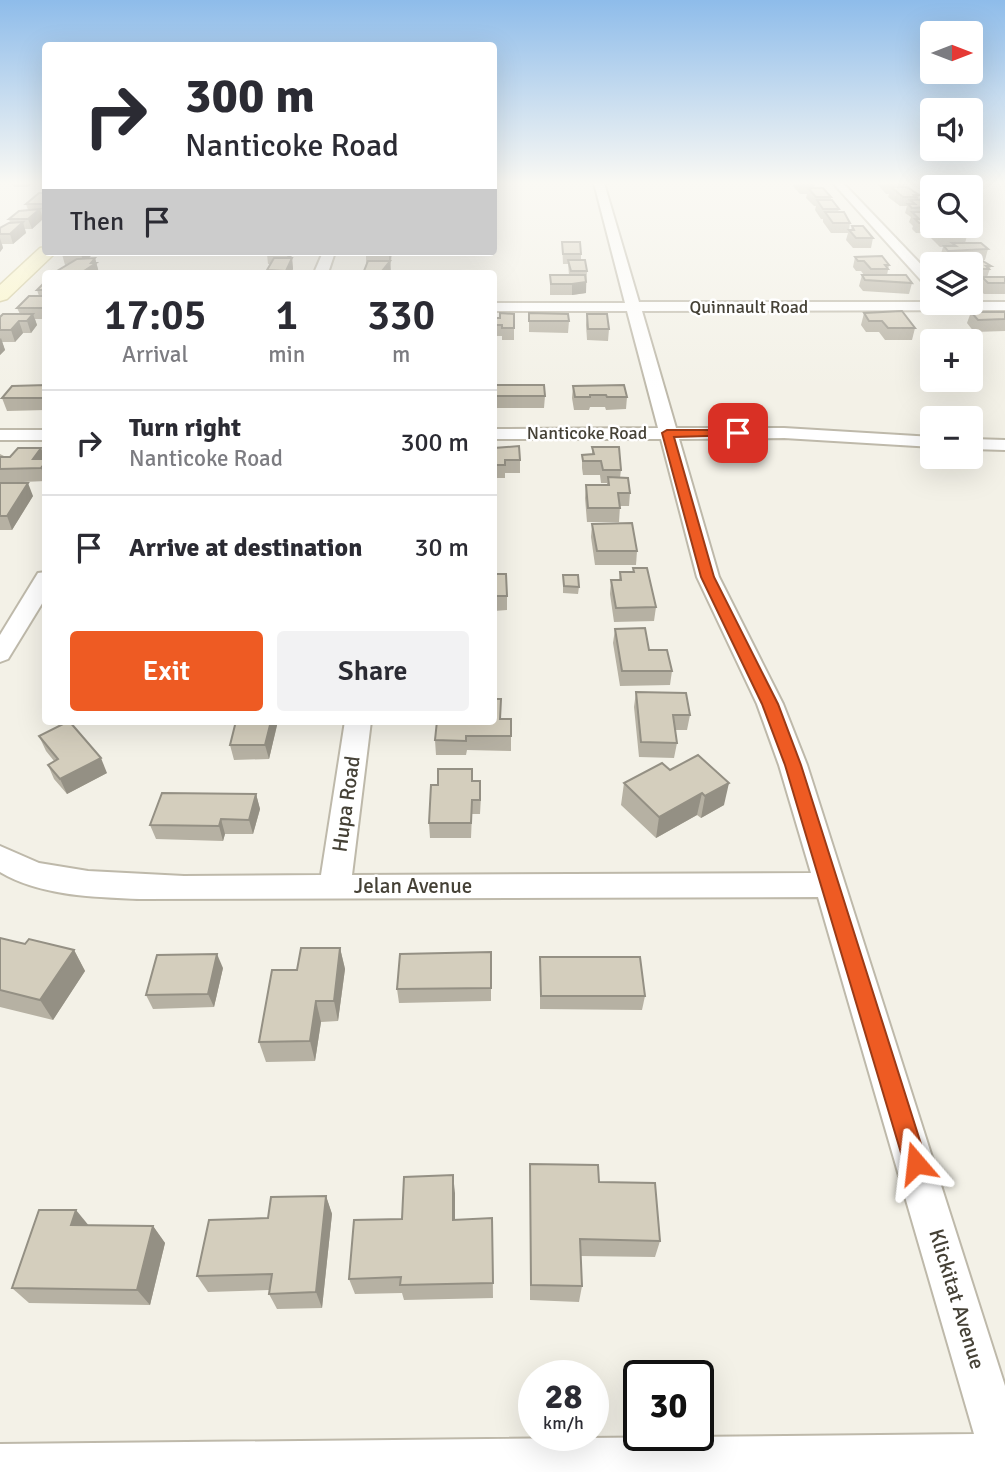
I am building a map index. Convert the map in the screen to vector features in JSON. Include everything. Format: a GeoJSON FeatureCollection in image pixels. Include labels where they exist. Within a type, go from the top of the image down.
{"type":"FeatureCollection","features":[{"type":"Feature","properties":{"kind":"street","name":"Klickitat Avenue"},"geometry":{"type":"LineString","coordinates":[[617,252],[708,577],[770,704],[793,765],[1005,1458]]}},
{"type":"Feature","properties":{"kind":"street"},"geometry":{"type":"LineString","coordinates":[[902,252],[920,271]]}},
{"type":"Feature","properties":{"kind":"street"},"geometry":{"type":"LineString","coordinates":[[0,295],[42,256]]}},
{"type":"Feature","properties":{"kind":"street","name":"Quinnault Road"},"geometry":{"type":"LineString","coordinates":[[497,307],[920,304]]}},
{"type":"Feature","properties":{"kind":"street","name":"Quinnault Road"},"geometry":{"type":"LineString","coordinates":[[983,305],[1005,306]]}},
{"type":"Feature","properties":{"kind":"street","name":"Nanticoke Road"},"geometry":{"type":"LineString","coordinates":[[497,434],[827,434],[920,441]]}},
{"type":"Feature","properties":{"kind":"street"},"geometry":{"type":"LineString","coordinates":[[0,435],[42,435]]}},
{"type":"Feature","properties":{"kind":"street"},"geometry":{"type":"LineString","coordinates":[[988,444],[1005,467]]}},
{"type":"Feature","properties":{"kind":"street"},"geometry":{"type":"LineString","coordinates":[[0,654],[42,585]]}},
{"type":"Feature","properties":{"kind":"street","name":"Hupa Road"},"geometry":{"type":"LineString","coordinates":[[335,886],[357,725]]}},
{"type":"Feature","properties":{"kind":"street","name":"Jelan Avenue"},"geometry":{"type":"LineString","coordinates":[[0,858],[46,877],[114,886],[830,885]]}},
{"type":"Feature","properties":{"kind":"street"},"geometry":{"type":"LineString","coordinates":[[0,1467],[1005,1458]]}},
{"type":"Feature","properties":{"kind":"building"},"geometry":{"type":"Polygon","coordinates":[[[563,252],[581,252],[581,254],[563,254],[563,252]]]}},
{"type":"Feature","properties":{"kind":"building"},"geometry":{"type":"Polygon","coordinates":[[[882,256],[889,265],[885,265],[888,269],[871,269],[864,261],[858,261],[855,257],[882,256]]]}},
{"type":"Feature","properties":{"kind":"building"},"geometry":{"type":"Polygon","coordinates":[[[95,258],[91,263],[96,263],[86,270],[59,270],[77,259],[95,258]]]}},
{"type":"Feature","properties":{"kind":"building"},"geometry":{"type":"Polygon","coordinates":[[[274,258],[292,258],[286,270],[267,270],[274,258]]]}},
{"type":"Feature","properties":{"kind":"building"},"geometry":{"type":"Polygon","coordinates":[[[568,260],[585,260],[587,271],[571,271],[568,260]]]}},
{"type":"Feature","properties":{"kind":"building"},"geometry":{"type":"Polygon","coordinates":[[[368,261],[390,261],[383,270],[364,270],[368,261]]]}},
{"type":"Feature","properties":{"kind":"building"},"geometry":{"type":"Polygon","coordinates":[[[983,261],[991,266],[986,266],[989,269],[983,269],[983,261]]]}},
{"type":"Feature","properties":{"kind":"building"},"geometry":{"type":"Polygon","coordinates":[[[550,275],[585,275],[586,282],[551,284],[550,275]]]}},
{"type":"Feature","properties":{"kind":"building"},"geometry":{"type":"Polygon","coordinates":[[[862,275],[906,275],[912,283],[865,280],[862,275]]]}},
{"type":"Feature","properties":{"kind":"building"},"geometry":{"type":"Polygon","coordinates":[[[983,277],[1005,277],[1005,283],[988,283],[983,277]]]}},
{"type":"Feature","properties":{"kind":"building"},"geometry":{"type":"Polygon","coordinates":[[[29,296],[42,296],[42,308],[17,308],[29,296]]]}},
{"type":"Feature","properties":{"kind":"building"},"geometry":{"type":"Polygon","coordinates":[[[902,311],[915,328],[888,328],[882,321],[869,321],[864,313],[902,311]]]}},
{"type":"Feature","properties":{"kind":"building"},"geometry":{"type":"Polygon","coordinates":[[[1005,312],[1005,319],[978,320],[974,315],[1005,312]]]}},
{"type":"Feature","properties":{"kind":"building"},"geometry":{"type":"Polygon","coordinates":[[[500,313],[514,314],[514,328],[497,325],[497,318],[500,318],[500,313]]]}},
{"type":"Feature","properties":{"kind":"building"},"geometry":{"type":"Polygon","coordinates":[[[529,313],[568,314],[569,321],[529,321],[529,313]]]}},
{"type":"Feature","properties":{"kind":"building"},"geometry":{"type":"Polygon","coordinates":[[[3,314],[33,314],[27,321],[19,321],[11,330],[0,330],[0,317],[3,314]]]}},
{"type":"Feature","properties":{"kind":"building"},"geometry":{"type":"Polygon","coordinates":[[[587,314],[607,314],[609,329],[588,329],[587,314]]]}},
{"type":"Feature","properties":{"kind":"building"},"geometry":{"type":"Polygon","coordinates":[[[42,385],[42,398],[2,398],[12,386],[42,385]]]}},
{"type":"Feature","properties":{"kind":"building"},"geometry":{"type":"Polygon","coordinates":[[[497,385],[544,385],[545,396],[497,396],[497,385]]]}},
{"type":"Feature","properties":{"kind":"building"},"geometry":{"type":"Polygon","coordinates":[[[624,385],[627,397],[575,397],[573,386],[624,385]]]}},
{"type":"Feature","properties":{"kind":"building"},"geometry":{"type":"Polygon","coordinates":[[[519,446],[520,460],[505,460],[505,465],[497,465],[497,448],[519,446]]]}},
{"type":"Feature","properties":{"kind":"building"},"geometry":{"type":"Polygon","coordinates":[[[592,447],[619,447],[621,470],[603,470],[601,461],[583,461],[582,455],[594,454],[592,447]]]}},
{"type":"Feature","properties":{"kind":"building"},"geometry":{"type":"Polygon","coordinates":[[[18,448],[41,448],[33,459],[42,459],[42,467],[0,469],[0,457],[10,457],[18,448]]]}},
{"type":"Feature","properties":{"kind":"building"},"geometry":{"type":"Polygon","coordinates":[[[608,477],[628,478],[630,493],[618,493],[620,508],[588,508],[586,485],[609,485],[608,477]]]}},
{"type":"Feature","properties":{"kind":"building"},"geometry":{"type":"Polygon","coordinates":[[[0,483],[28,483],[7,516],[0,516],[0,483]]]}},
{"type":"Feature","properties":{"kind":"building"},"geometry":{"type":"Polygon","coordinates":[[[632,523],[637,551],[597,551],[592,524],[632,523]]]}},
{"type":"Feature","properties":{"kind":"building"},"geometry":{"type":"Polygon","coordinates":[[[633,568],[647,568],[656,607],[616,608],[611,580],[621,580],[620,572],[634,572],[633,568]]]}},
{"type":"Feature","properties":{"kind":"building"},"geometry":{"type":"Polygon","coordinates":[[[497,574],[506,574],[507,596],[497,596],[497,574]]]}},
{"type":"Feature","properties":{"kind":"building"},"geometry":{"type":"Polygon","coordinates":[[[563,575],[578,575],[579,587],[564,586],[563,575]]]}},
{"type":"Feature","properties":{"kind":"building"},"geometry":{"type":"Polygon","coordinates":[[[645,628],[649,650],[667,650],[672,671],[622,671],[615,629],[645,628]]]}},
{"type":"Feature","properties":{"kind":"building"},"geometry":{"type":"Polygon","coordinates":[[[636,692],[686,693],[690,715],[673,715],[677,743],[641,742],[636,692]]]}},
{"type":"Feature","properties":{"kind":"building"},"geometry":{"type":"Polygon","coordinates":[[[497,699],[501,699],[500,719],[511,719],[511,736],[466,736],[466,741],[435,740],[437,725],[497,725],[497,699]]]}},
{"type":"Feature","properties":{"kind":"building"},"geometry":{"type":"Polygon","coordinates":[[[61,725],[72,725],[101,758],[60,779],[48,765],[58,759],[39,736],[61,725]]]}},
{"type":"Feature","properties":{"kind":"building"},"geometry":{"type":"Polygon","coordinates":[[[235,725],[270,725],[265,745],[230,745],[235,725]]]}},
{"type":"Feature","properties":{"kind":"building"},"geometry":{"type":"Polygon","coordinates":[[[698,755],[729,783],[705,796],[702,793],[659,817],[624,783],[662,763],[670,770],[698,755]]]}},
{"type":"Feature","properties":{"kind":"building"},"geometry":{"type":"Polygon","coordinates":[[[438,769],[472,769],[472,781],[480,781],[480,800],[472,800],[471,823],[429,823],[431,785],[438,785],[438,769]]]}},
{"type":"Feature","properties":{"kind":"building"},"geometry":{"type":"Polygon","coordinates":[[[162,793],[256,794],[249,820],[221,819],[219,826],[150,825],[162,793]]]}},
{"type":"Feature","properties":{"kind":"building"},"geometry":{"type":"Polygon","coordinates":[[[0,938],[25,944],[29,939],[74,950],[40,1000],[0,990],[0,938]]]}},
{"type":"Feature","properties":{"kind":"building"},"geometry":{"type":"Polygon","coordinates":[[[301,948],[340,948],[334,1001],[316,1001],[310,1041],[259,1042],[272,970],[297,970],[301,948]]]}},
{"type":"Feature","properties":{"kind":"building"},"geometry":{"type":"Polygon","coordinates":[[[491,952],[491,988],[397,989],[400,954],[491,952]]]}},
{"type":"Feature","properties":{"kind":"building"},"geometry":{"type":"Polygon","coordinates":[[[217,954],[208,994],[146,995],[157,955],[217,954]]]}},
{"type":"Feature","properties":{"kind":"building"},"geometry":{"type":"Polygon","coordinates":[[[540,957],[640,957],[645,996],[541,996],[540,957]]]}},
{"type":"Feature","properties":{"kind":"building"},"geometry":{"type":"Polygon","coordinates":[[[530,1164],[598,1165],[599,1182],[655,1183],[660,1241],[580,1239],[582,1286],[531,1285],[530,1164]]]}},
{"type":"Feature","properties":{"kind":"building"},"geometry":{"type":"Polygon","coordinates":[[[453,1175],[453,1220],[492,1218],[493,1283],[400,1285],[401,1277],[349,1279],[354,1220],[402,1219],[404,1177],[453,1175]]]}},
{"type":"Feature","properties":{"kind":"building"},"geometry":{"type":"Polygon","coordinates":[[[326,1196],[316,1292],[269,1294],[272,1274],[197,1276],[209,1220],[268,1218],[271,1197],[326,1196]]]}},
{"type":"Feature","properties":{"kind":"building"},"geometry":{"type":"Polygon","coordinates":[[[39,1210],[76,1210],[71,1225],[153,1226],[137,1290],[12,1288],[39,1210]]]}},
{"type":"Feature","properties":{"kind":"route"},"geometry":{"type":"LineString","coordinates":[[738,433],[667,433],[708,577],[770,704],[793,765],[916,1163]]}}]}
